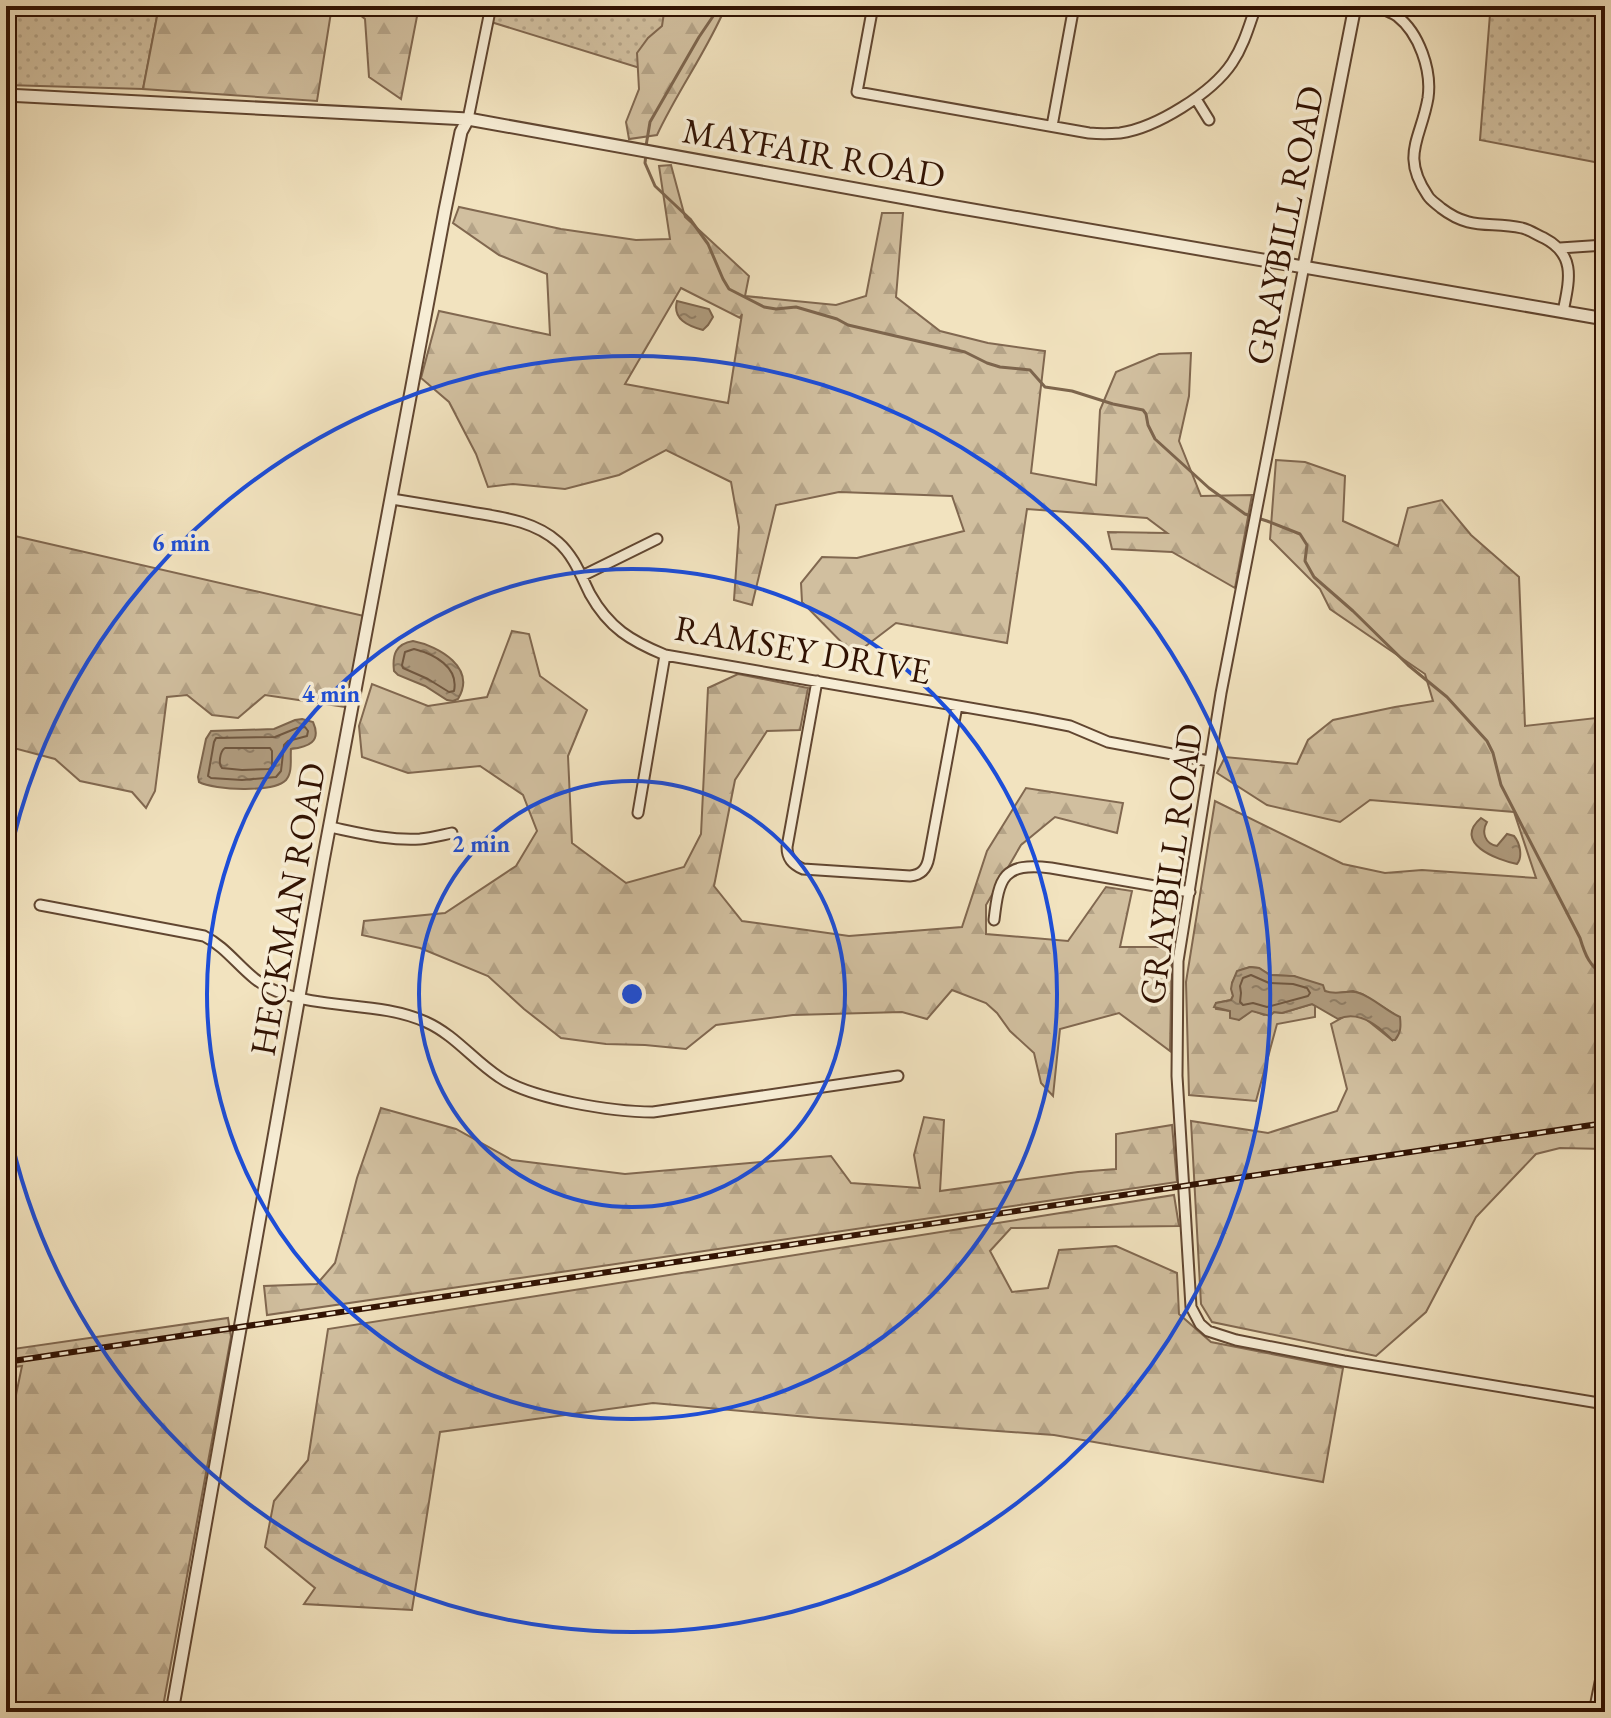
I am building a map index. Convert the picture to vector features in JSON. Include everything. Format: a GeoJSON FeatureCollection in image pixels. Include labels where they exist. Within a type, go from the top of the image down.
{"type":"FeatureCollection","features":[{"type":"Feature","properties":{"kind":"street"},"geometry":{"type":"LineString","coordinates":[[468,119],[491,6]]}},
{"type":"Feature","properties":{"kind":"street"},"geometry":{"type":"LineString","coordinates":[[873,6],[857,92],[1089,133],[1120,133],[1149,124],[1196,99],[1214,85],[1232,64],[1256,6]]}},
{"type":"Feature","properties":{"kind":"street"},"geometry":{"type":"LineString","coordinates":[[1052,126],[1074,6]]}},
{"type":"Feature","properties":{"kind":"street","name":"GRAYBILL ROAD"},"geometry":{"type":"LineString","coordinates":[[1355,6],[1209,761],[1178,961],[1177,1076],[1191,1307],[1200,1324],[1208,1331],[1236,1340],[1605,1404]]}},
{"type":"Feature","properties":{"kind":"street"},"geometry":{"type":"LineString","coordinates":[[1375,6],[1397,16],[1419,42],[1427,73],[1428,97],[1415,140],[1413,167],[1429,198],[1453,217],[1469,223],[1525,228],[1558,245],[1567,260],[1568,280],[1563,312]]}},
{"type":"Feature","properties":{"kind":"street","name":"MAYFAIR ROAD"},"geometry":{"type":"LineString","coordinates":[[6,95],[468,119],[1605,319]]}},
{"type":"Feature","properties":{"kind":"street"},"geometry":{"type":"LineString","coordinates":[[1196,99],[1209,120]]}},
{"type":"Feature","properties":{"kind":"street","name":"HECKMAN ROAD"},"geometry":{"type":"LineString","coordinates":[[172,1712],[330,827],[448,194],[461,132],[468,119]]}},
{"type":"Feature","properties":{"kind":"street"},"geometry":{"type":"LineString","coordinates":[[1560,248],[1605,245]]}},
{"type":"Feature","properties":{"kind":"street","name":"RAMSEY DRIVE"},"geometry":{"type":"LineString","coordinates":[[392,499],[527,524],[541,530],[565,549],[575,562],[603,615],[613,626],[640,645],[665,655],[1070,726],[1108,742],[1209,761]]}},
{"type":"Feature","properties":{"kind":"street"},"geometry":{"type":"LineString","coordinates":[[582,576],[657,539]]}},
{"type":"Feature","properties":{"kind":"street"},"geometry":{"type":"LineString","coordinates":[[638,813],[665,655]]}},
{"type":"Feature","properties":{"kind":"street"},"geometry":{"type":"LineString","coordinates":[[817,681],[787,847],[791,861],[803,869],[914,876],[925,870],[957,706]]}},
{"type":"Feature","properties":{"kind":"street"},"geometry":{"type":"LineString","coordinates":[[330,827],[403,839],[452,833]]}},
{"type":"Feature","properties":{"kind":"street"},"geometry":{"type":"LineString","coordinates":[[994,920],[1001,882],[1017,868],[1051,868],[1190,892]]}},
{"type":"Feature","properties":{"kind":"street"},"geometry":{"type":"LineString","coordinates":[[40,905],[204,936],[224,948],[254,979],[278,992],[421,1020],[451,1036],[489,1070],[516,1087],[541,1095],[653,1112],[898,1076]]}},
{"type":"Feature","properties":{"kind":"street"},"geometry":{"type":"LineString","coordinates":[[1594,1712],[1605,1658]]}},
{"type":"Feature","properties":{"kind":"green space"},"geometry":{"type":"Polygon","coordinates":[[[6,6],[159,6],[143,89],[6,85],[6,6]]]}},
{"type":"Feature","properties":{"kind":"green space"},"geometry":{"type":"Polygon","coordinates":[[[159,6],[332,6],[317,101],[143,89],[159,6]]]}},
{"type":"Feature","properties":{"kind":"green space"},"geometry":{"type":"Polygon","coordinates":[[[349,6],[419,6],[401,99],[369,77],[365,19],[349,6]]]}},
{"type":"Feature","properties":{"kind":"green space"},"geometry":{"type":"Polygon","coordinates":[[[494,6],[704,6],[669,77],[491,22],[494,6]]]}},
{"type":"Feature","properties":{"kind":"green space"},"geometry":{"type":"Polygon","coordinates":[[[665,6],[726,6],[657,135],[629,139],[626,122],[639,89],[637,53],[662,26],[665,6]]]}},
{"type":"Feature","properties":{"kind":"green space"},"geometry":{"type":"Polygon","coordinates":[[[1468,6],[1605,6],[1605,164],[1480,140],[1490,14],[1468,6]]]}},
{"type":"Feature","properties":{"kind":"green space"},"geometry":{"type":"Polygon","coordinates":[[[671,165],[685,217],[749,276],[745,296],[836,305],[866,296],[882,213],[903,213],[896,297],[940,331],[988,343],[1045,351],[1031,473],[1096,485],[1100,410],[1116,372],[1159,354],[1191,353],[1189,396],[1179,441],[1201,496],[1252,495],[1235,588],[1172,552],[1112,549],[1108,532],[1167,533],[1147,518],[1027,509],[1007,643],[896,623],[854,655],[802,602],[801,583],[822,557],[857,558],[964,531],[952,496],[839,492],[776,505],[752,605],[734,600],[739,527],[731,482],[666,450],[619,475],[565,489],[513,484],[488,487],[476,454],[449,402],[421,378],[439,311],[550,335],[547,274],[499,255],[453,223],[459,207],[561,229],[636,240],[670,239],[659,166],[671,165]],[[681,288],[625,384],[728,403],[742,314],[740,318],[681,288]]]}},
{"type":"Feature","properties":{"kind":"green space"},"geometry":{"type":"Polygon","coordinates":[[[1276,460],[1305,462],[1345,476],[1343,521],[1398,546],[1408,508],[1442,500],[1471,535],[1519,577],[1525,726],[1605,717],[1605,1149],[1560,1148],[1536,1154],[1476,1217],[1426,1312],[1376,1356],[1212,1322],[1201,1304],[1191,1121],[1268,1133],[1337,1111],[1347,1089],[1331,1024],[1347,1015],[1362,1016],[1392,1040],[1394,1014],[1353,991],[1331,994],[1294,976],[1270,975],[1259,968],[1250,967],[1238,971],[1232,983],[1231,1000],[1216,1003],[1216,1009],[1230,1011],[1239,1020],[1252,1010],[1264,1015],[1312,1004],[1315,1006],[1315,1017],[1277,1024],[1256,1101],[1189,1095],[1186,982],[1215,801],[1343,864],[1385,873],[1422,870],[1536,878],[1514,812],[1370,800],[1340,822],[1267,805],[1217,773],[1225,757],[1297,764],[1308,740],[1333,720],[1433,701],[1425,674],[1330,609],[1320,589],[1270,539],[1276,460]]]}},
{"type":"Feature","properties":{"kind":"green space"},"geometry":{"type":"Polygon","coordinates":[[[6,534],[364,616],[346,707],[265,695],[238,718],[212,715],[187,695],[167,697],[155,791],[146,808],[132,792],[80,781],[55,759],[10,747],[6,750],[6,534]]]}},
{"type":"Feature","properties":{"kind":"green space"},"geometry":{"type":"Polygon","coordinates":[[[512,631],[529,634],[540,676],[587,710],[568,756],[572,843],[626,883],[684,867],[701,834],[708,688],[738,674],[808,688],[800,730],[767,731],[735,780],[714,886],[742,921],[849,936],[962,927],[987,851],[1026,788],[1123,803],[1117,833],[1055,817],[1021,845],[986,905],[986,934],[1068,941],[1106,887],[1132,891],[1120,947],[1172,947],[1170,1051],[1119,1013],[1060,1029],[1053,1096],[1041,1083],[1034,1053],[1010,1031],[997,1013],[986,1003],[952,990],[927,1019],[902,1012],[793,1015],[716,1025],[686,1049],[561,1038],[488,976],[420,948],[362,935],[364,921],[445,913],[516,866],[537,831],[523,795],[480,766],[408,773],[362,757],[359,726],[372,684],[428,706],[487,697],[512,631]]]}},
{"type":"Feature","properties":{"kind":"green space"},"geometry":{"type":"Polygon","coordinates":[[[381,1108],[456,1129],[512,1160],[625,1174],[831,1156],[851,1183],[920,1188],[914,1155],[924,1117],[944,1120],[940,1191],[1116,1169],[1116,1134],[1172,1125],[1177,1182],[267,1315],[264,1286],[317,1284],[335,1263],[357,1178],[381,1108]]]}},
{"type":"Feature","properties":{"kind":"green space"},"geometry":{"type":"Polygon","coordinates":[[[1174,1195],[1179,1226],[1011,1228],[990,1251],[1012,1292],[1048,1288],[1059,1250],[1116,1246],[1177,1273],[1179,1314],[1211,1342],[1343,1368],[1323,1482],[1054,1435],[653,1403],[440,1432],[412,1610],[304,1604],[315,1588],[265,1547],[274,1501],[308,1460],[328,1329],[1174,1195]]]}},
{"type":"Feature","properties":{"kind":"green space"},"geometry":{"type":"Polygon","coordinates":[[[228,1318],[231,1337],[162,1712],[6,1712],[6,1443],[22,1366],[6,1368],[6,1350],[228,1318]]]}},
{"type":"Feature","properties":{"kind":"water"},"geometry":{"type":"Polygon","coordinates":[[[677,301],[709,309],[713,317],[703,330],[692,326],[679,317],[677,301]]]}},
{"type":"Feature","properties":{"kind":"water"},"geometry":{"type":"Polygon","coordinates":[[[413,641],[444,653],[459,668],[463,688],[458,699],[447,700],[394,671],[396,651],[413,641]]]}},
{"type":"Feature","properties":{"kind":"water"},"geometry":{"type":"Polygon","coordinates":[[[302,719],[313,722],[316,734],[308,745],[291,749],[290,773],[286,780],[269,787],[244,789],[199,782],[206,739],[211,731],[274,729],[302,719]]]}},
{"type":"Feature","properties":{"kind":"water"},"geometry":{"type":"Polygon","coordinates":[[[1481,818],[1487,822],[1485,837],[1493,845],[1497,846],[1507,834],[1514,836],[1520,850],[1517,864],[1489,854],[1474,842],[1473,827],[1481,818]]]}},
{"type":"Feature","properties":{"kind":"water"},"geometry":{"type":"Polygon","coordinates":[[[1259,968],[1270,975],[1294,976],[1323,985],[1329,992],[1364,995],[1400,1017],[1398,1035],[1392,1040],[1368,1020],[1353,1016],[1338,1019],[1312,1004],[1282,1013],[1274,1012],[1270,1016],[1252,1011],[1239,1020],[1230,1018],[1230,1011],[1214,1007],[1216,1003],[1231,1000],[1232,983],[1237,971],[1259,968]]]}},
{"type":"Feature","properties":{"kind":"waterway"},"geometry":{"type":"LineString","coordinates":[[646,146],[650,122],[720,6]]}},
{"type":"Feature","properties":{"kind":"waterway"},"geometry":{"type":"LineString","coordinates":[[646,154],[645,163],[655,186],[690,219],[708,244],[729,289],[764,307],[796,307],[848,325],[965,352],[1000,367],[1030,370],[1045,387],[1143,410],[1155,439],[1209,488],[1245,514],[1300,534],[1307,545],[1305,561],[1314,577],[1447,697],[1487,741],[1501,785],[1586,955],[1595,969],[1605,976]]}},
{"type":"Feature","properties":{"kind":"railway"},"geometry":{"type":"LineString","coordinates":[[6,1362],[1605,1123]]}}]}
